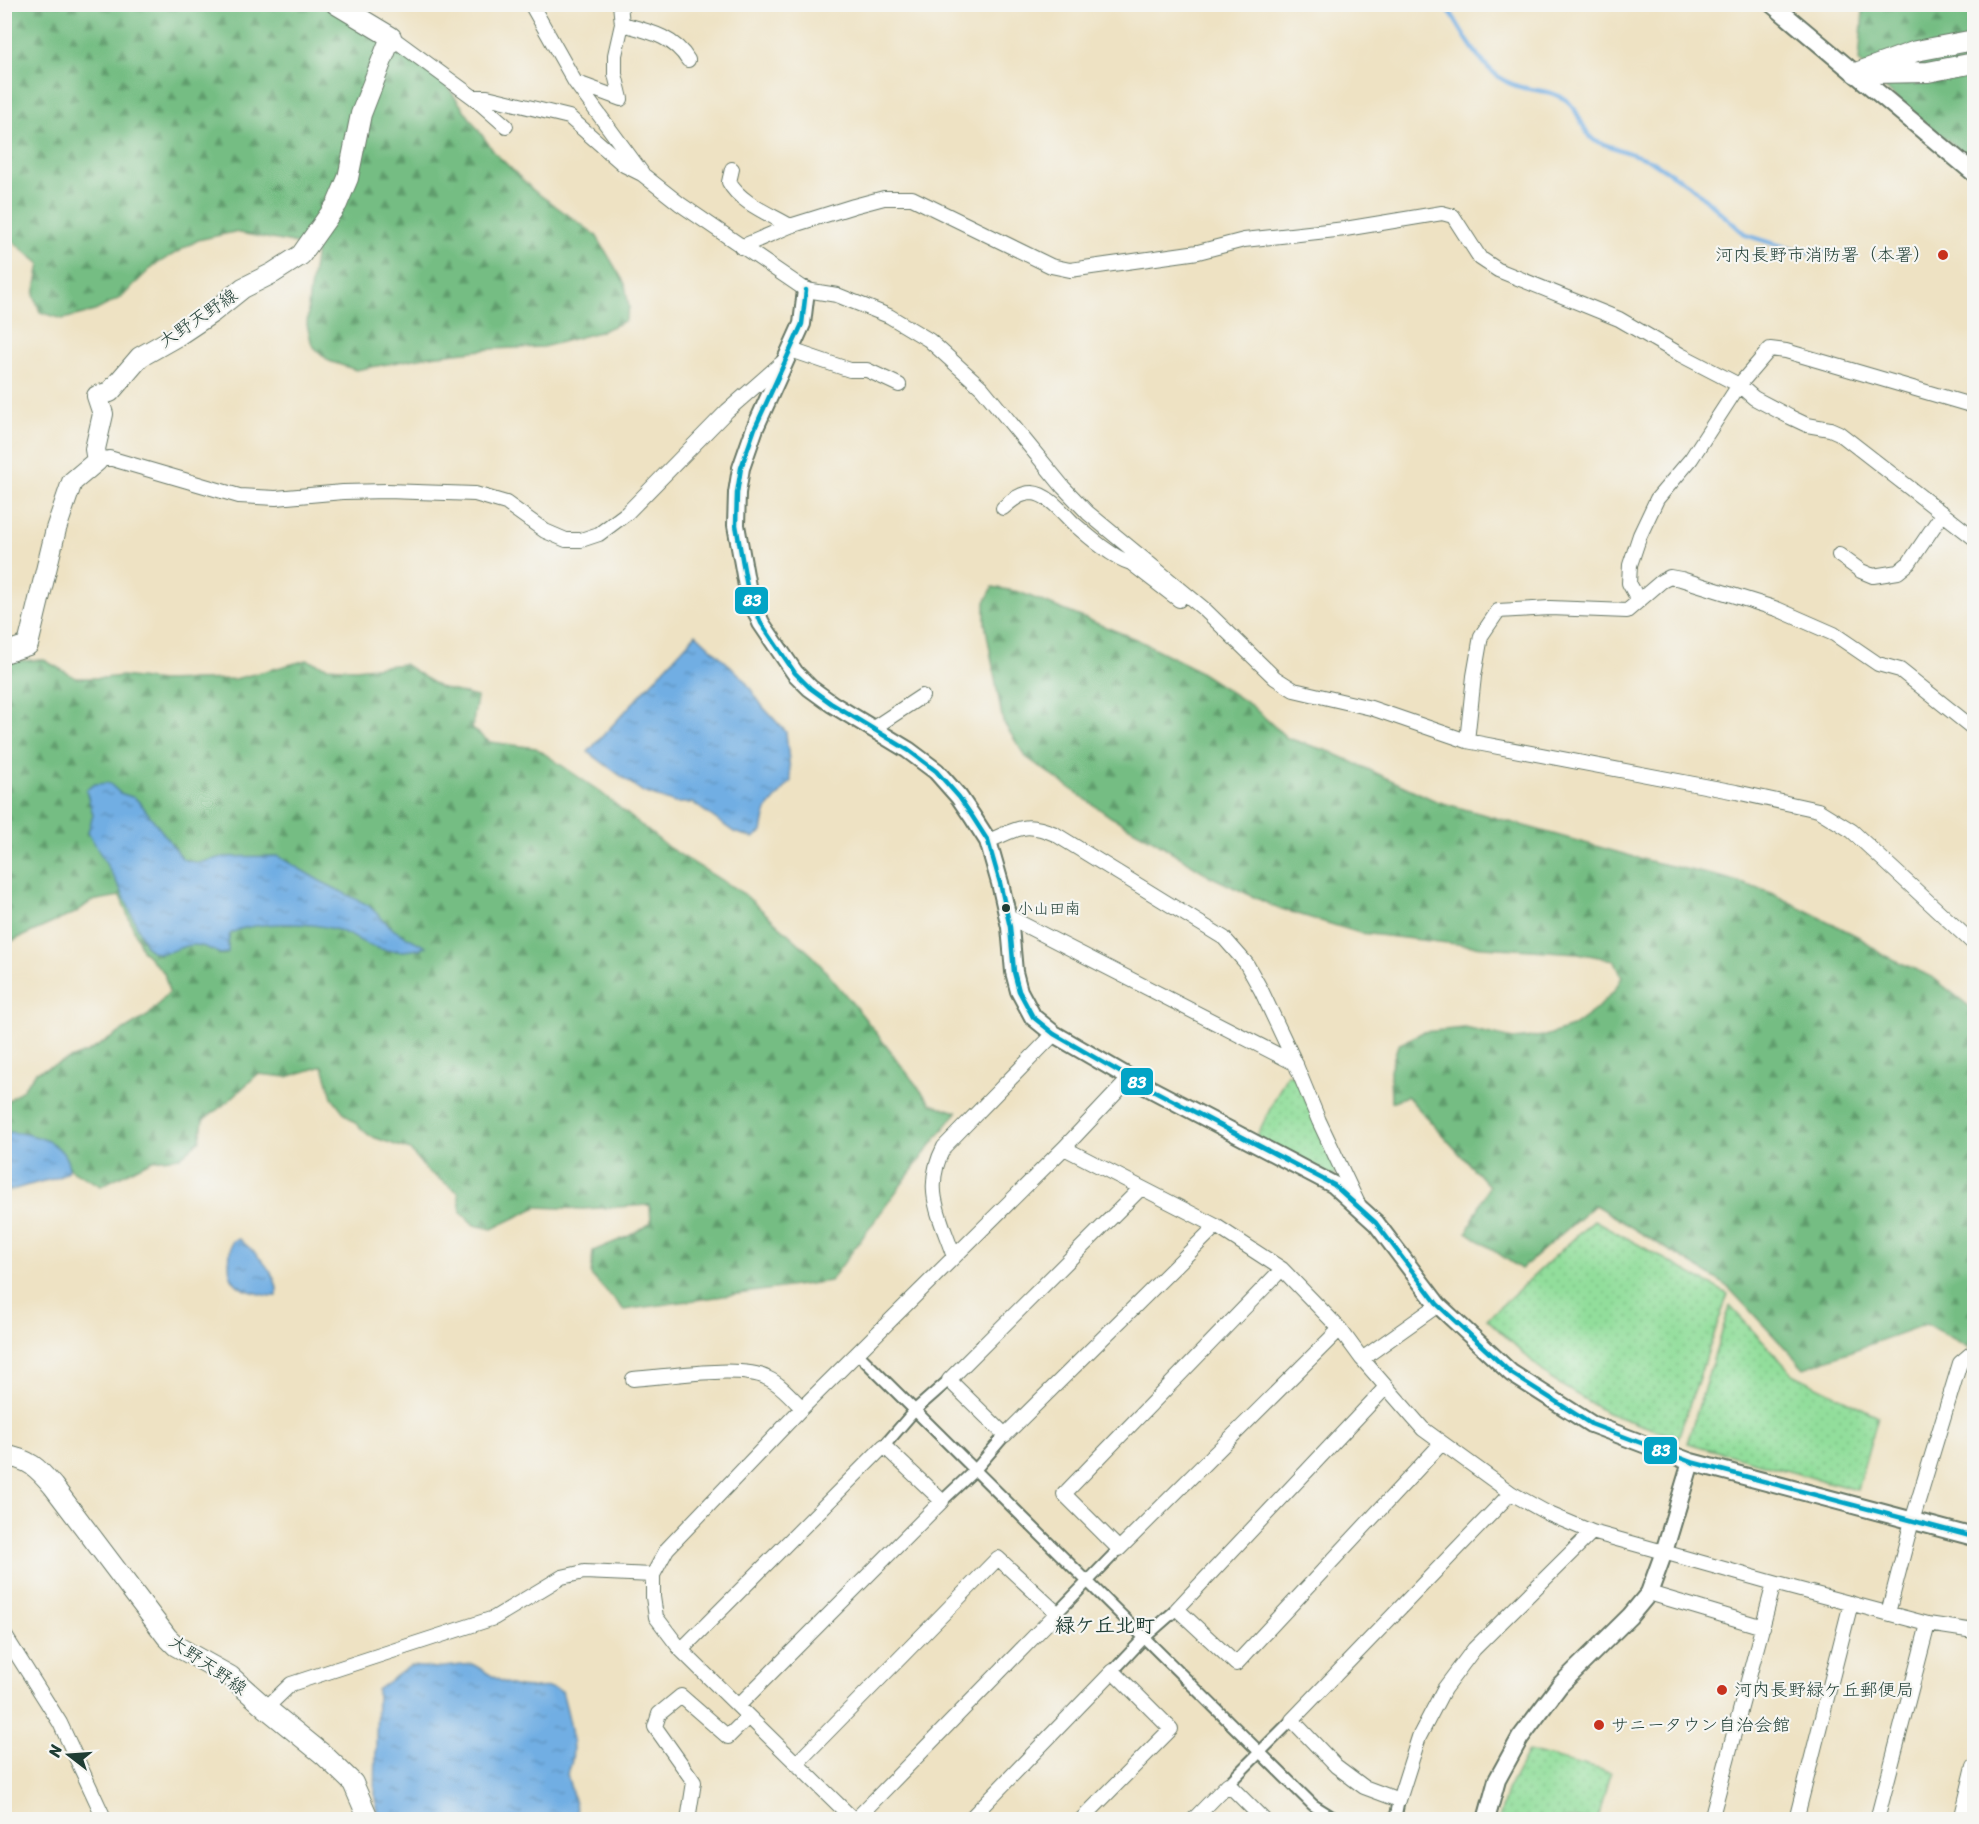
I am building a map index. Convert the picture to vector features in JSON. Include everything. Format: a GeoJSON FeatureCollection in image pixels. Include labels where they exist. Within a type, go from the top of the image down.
{"type":"FeatureCollection","features":[{"type":"Feature","properties":{"kind":"main road"},"geometry":{"type":"LineString","coordinates":[[336,4],[357,10],[391,37]]}},
{"type":"Feature","properties":{"kind":"main road","name":"大野天野線"},"geometry":{"type":"LineString","coordinates":[[97,461],[95,449],[104,414],[97,396],[110,392],[140,357],[186,330],[243,288],[301,255],[321,228],[337,204],[348,178],[361,114],[391,37]]}},
{"type":"Feature","properties":{"kind":"main road"},"geometry":{"type":"LineString","coordinates":[[1856,73],[1916,51],[1974,40]]}},
{"type":"Feature","properties":{"kind":"main road"},"geometry":{"type":"LineString","coordinates":[[1856,73],[1928,72],[1974,63]]}},
{"type":"Feature","properties":{"kind":"main road"},"geometry":{"type":"LineString","coordinates":[[4,653],[28,645],[56,529],[72,482],[97,461]]}},
{"type":"Feature","properties":{"kind":"main road","name":"大野天野線"},"geometry":{"type":"LineString","coordinates":[[4,1455],[20,1458],[35,1465],[61,1495],[171,1642],[230,1676],[325,1756],[353,1783],[369,1820]]}},
{"type":"Feature","properties":{"kind":"street"},"geometry":{"type":"LineString","coordinates":[[531,4],[575,82],[642,174]]}},
{"type":"Feature","properties":{"kind":"street"},"geometry":{"type":"LineString","coordinates":[[575,82],[621,99],[615,74],[615,55],[622,24],[621,4]]}},
{"type":"Feature","properties":{"kind":"street"},"geometry":{"type":"LineString","coordinates":[[1772,4],[1974,173]]}},
{"type":"Feature","properties":{"kind":"street"},"geometry":{"type":"LineString","coordinates":[[622,24],[666,38],[683,51],[688,60]]}},
{"type":"Feature","properties":{"kind":"street"},"geometry":{"type":"LineString","coordinates":[[391,37],[473,97],[506,126]]}},
{"type":"Feature","properties":{"kind":"street"},"geometry":{"type":"LineString","coordinates":[[473,97],[487,97],[570,117],[624,165],[642,174],[741,247],[806,290],[837,295],[889,316],[929,340],[982,388],[1063,487],[1088,513],[1214,619],[1275,678],[1294,690],[1371,708],[1467,741],[1736,792],[1818,810],[1852,831],[1974,944]]}},
{"type":"Feature","properties":{"kind":"street"},"geometry":{"type":"LineString","coordinates":[[732,169],[729,182],[732,189],[744,199],[790,226]]}},
{"type":"Feature","properties":{"kind":"street"},"geometry":{"type":"LineString","coordinates":[[741,247],[790,226],[884,198],[912,198],[1051,266],[1070,270],[1198,252],[1244,240],[1345,229],[1442,213],[1454,216],[1480,258],[1498,270],[1619,319],[1739,385],[1754,398],[1790,417],[1807,425],[1839,433],[1974,538]]}},
{"type":"Feature","properties":{"kind":"street"},"geometry":{"type":"LineString","coordinates":[[806,290],[802,324],[754,428],[741,468],[737,493],[736,525],[748,592],[762,623],[795,673],[810,688],[908,750],[936,771],[959,796],[988,841],[1007,916],[1014,972],[1019,991],[1033,1017],[1054,1034],[1131,1078],[1334,1185],[1376,1223],[1438,1305],[1511,1373],[1591,1424],[1691,1462],[1974,1537]]}},
{"type":"Feature","properties":{"kind":"street"},"geometry":{"type":"LineString","coordinates":[[1639,601],[1629,583],[1630,565],[1640,535],[1657,499],[1691,459],[1739,385],[1770,349],[1786,351],[1974,406]]}},
{"type":"Feature","properties":{"kind":"street"},"geometry":{"type":"LineString","coordinates":[[97,461],[110,458],[239,496],[276,498],[387,491],[475,494],[506,503],[545,531],[566,540],[581,540],[599,534],[627,513],[727,411],[790,353]]}},
{"type":"Feature","properties":{"kind":"street"},"geometry":{"type":"LineString","coordinates":[[790,353],[850,369],[867,370],[899,385]]}},
{"type":"Feature","properties":{"kind":"street"},"geometry":{"type":"LineString","coordinates":[[1003,508],[1020,495],[1033,493],[1051,501],[1076,525],[1121,561],[1131,563],[1194,612],[1214,619]]}},
{"type":"Feature","properties":{"kind":"street"},"geometry":{"type":"LineString","coordinates":[[1839,555],[1861,571],[1874,576],[1898,572],[1909,563],[1943,513]]}},
{"type":"Feature","properties":{"kind":"street"},"geometry":{"type":"LineString","coordinates":[[1467,741],[1481,636],[1498,611],[1550,608],[1627,611],[1662,580],[1670,577],[1777,609],[1834,634],[1878,664],[1900,670],[1974,729]]}},
{"type":"Feature","properties":{"kind":"street"},"geometry":{"type":"LineString","coordinates":[[872,729],[922,696]]}},
{"type":"Feature","properties":{"kind":"street"},"geometry":{"type":"LineString","coordinates":[[988,841],[1028,826],[1055,834],[1224,938],[1246,963],[1262,990],[1296,1064],[1319,1122],[1359,1206]]}},
{"type":"Feature","properties":{"kind":"street"},"geometry":{"type":"LineString","coordinates":[[1007,916],[1296,1064]]}},
{"type":"Feature","properties":{"kind":"street"},"geometry":{"type":"LineString","coordinates":[[954,1257],[933,1196],[932,1178],[936,1163],[944,1148],[1054,1034]]}},
{"type":"Feature","properties":{"kind":"street"},"geometry":{"type":"LineString","coordinates":[[1131,1078],[1064,1148],[802,1408],[668,1548],[653,1575],[653,1597],[656,1617],[681,1650],[854,1820],[1119,1549],[1340,1329]]}},
{"type":"Feature","properties":{"kind":"street"},"geometry":{"type":"LineString","coordinates":[[1064,1148],[1216,1226],[1282,1269],[1340,1329],[1362,1359],[1423,1429],[1511,1493],[1549,1514],[1592,1532],[1774,1583],[1928,1624],[1974,1631]]}},
{"type":"Feature","properties":{"kind":"street"},"geometry":{"type":"LineString","coordinates":[[681,1650],[884,1446],[915,1410],[949,1380],[1141,1188]]}},
{"type":"Feature","properties":{"kind":"street"},"geometry":{"type":"LineString","coordinates":[[738,1706],[1216,1226]]}},
{"type":"Feature","properties":{"kind":"street"},"geometry":{"type":"LineString","coordinates":[[1119,1549],[1064,1494],[1282,1269]]}},
{"type":"Feature","properties":{"kind":"street"},"geometry":{"type":"LineString","coordinates":[[1362,1359],[1438,1305]]}},
{"type":"Feature","properties":{"kind":"street"},"geometry":{"type":"LineString","coordinates":[[1888,1613],[1912,1521],[1960,1363],[1974,1351]]}},
{"type":"Feature","properties":{"kind":"street"},"geometry":{"type":"LineString","coordinates":[[858,1354],[1313,1805],[1336,1820]]}},
{"type":"Feature","properties":{"kind":"street"},"geometry":{"type":"LineString","coordinates":[[633,1379],[741,1371],[767,1378],[785,1390],[802,1408]]}},
{"type":"Feature","properties":{"kind":"street"},"geometry":{"type":"LineString","coordinates":[[949,1380],[1005,1436]]}},
{"type":"Feature","properties":{"kind":"street"},"geometry":{"type":"LineString","coordinates":[[969,1820],[1144,1638],[1177,1609],[1386,1387]]}},
{"type":"Feature","properties":{"kind":"street"},"geometry":{"type":"LineString","coordinates":[[1177,1609],[1236,1664],[1441,1444]]}},
{"type":"Feature","properties":{"kind":"street"},"geometry":{"type":"LineString","coordinates":[[884,1446],[942,1501]]}},
{"type":"Feature","properties":{"kind":"street"},"geometry":{"type":"LineString","coordinates":[[1486,1820],[1497,1780],[1520,1738],[1560,1685],[1629,1616],[1648,1593],[1664,1552],[1691,1462]]}},
{"type":"Feature","properties":{"kind":"street"},"geometry":{"type":"LineString","coordinates":[[1193,1820],[1511,1493]]}},
{"type":"Feature","properties":{"kind":"street"},"geometry":{"type":"LineString","coordinates":[[1395,1820],[1419,1737],[1444,1689],[1474,1649],[1592,1532]]}},
{"type":"Feature","properties":{"kind":"street"},"geometry":{"type":"LineString","coordinates":[[796,1764],[999,1558],[1057,1613]]}},
{"type":"Feature","properties":{"kind":"street"},"geometry":{"type":"LineString","coordinates":[[266,1708],[291,1684],[494,1618],[562,1577],[584,1572],[653,1575]]}},
{"type":"Feature","properties":{"kind":"street"},"geometry":{"type":"LineString","coordinates":[[1711,1820],[1774,1583]]}},
{"type":"Feature","properties":{"kind":"street"},"geometry":{"type":"LineString","coordinates":[[1648,1593],[1762,1627]]}},
{"type":"Feature","properties":{"kind":"street"},"geometry":{"type":"LineString","coordinates":[[1796,1820],[1851,1603]]}},
{"type":"Feature","properties":{"kind":"street"},"geometry":{"type":"LineString","coordinates":[[1877,1820],[1928,1624]]}},
{"type":"Feature","properties":{"kind":"street"},"geometry":{"type":"LineString","coordinates":[[4,1634],[60,1723],[105,1820]]}},
{"type":"Feature","properties":{"kind":"street"},"geometry":{"type":"LineString","coordinates":[[1081,1820],[1172,1729],[1113,1671]]}},
{"type":"Feature","properties":{"kind":"street"},"geometry":{"type":"LineString","coordinates":[[688,1820],[694,1782],[655,1727],[659,1714],[681,1696],[728,1737],[748,1717]]}},
{"type":"Feature","properties":{"kind":"street"},"geometry":{"type":"LineString","coordinates":[[1292,1720],[1336,1766],[1364,1787],[1399,1800]]}},
{"type":"Feature","properties":{"kind":"street"},"geometry":{"type":"LineString","coordinates":[[1961,1820],[1974,1766]]}},
{"type":"Feature","properties":{"kind":"street"},"geometry":{"type":"LineString","coordinates":[[1228,1784],[1264,1820]]}},
{"type":"Feature","properties":{"kind":"green space"},"geometry":{"type":"Polygon","coordinates":[[[4,5],[352,5],[440,76],[494,152],[533,190],[596,235],[625,284],[629,308],[625,321],[599,332],[543,347],[491,349],[430,356],[356,370],[329,361],[312,345],[307,325],[316,251],[293,243],[234,232],[198,240],[153,266],[122,297],[95,311],[63,319],[40,312],[34,295],[40,264],[5,235],[4,5]]]}},
{"type":"Feature","properties":{"kind":"green space"},"geometry":{"type":"Polygon","coordinates":[[[1867,5],[1974,5],[1974,161],[1905,107],[1859,62],[1863,11],[1867,5]]]}},
{"type":"Feature","properties":{"kind":"green space"},"geometry":{"type":"Polygon","coordinates":[[[993,587],[1019,592],[1138,640],[1192,667],[1252,706],[1287,738],[1331,752],[1436,801],[1645,860],[1725,878],[1769,892],[1859,937],[1881,954],[1932,977],[1974,1010],[1974,1350],[1926,1324],[1804,1368],[1726,1285],[1595,1205],[1521,1269],[1467,1232],[1489,1186],[1407,1096],[1391,1102],[1390,1070],[1398,1045],[1423,1032],[1465,1028],[1513,1039],[1545,1036],[1572,1027],[1595,1010],[1614,991],[1622,977],[1614,960],[1578,953],[1483,947],[1360,933],[1275,907],[1210,876],[1155,841],[1111,817],[1026,757],[1003,722],[985,623],[985,602],[993,587]]]}},
{"type":"Feature","properties":{"kind":"green space"},"geometry":{"type":"Polygon","coordinates":[[[44,660],[76,678],[122,676],[161,681],[235,679],[307,660],[327,667],[355,669],[404,664],[439,687],[477,697],[472,729],[490,742],[536,748],[599,791],[669,848],[744,894],[813,956],[931,1104],[957,1112],[830,1281],[624,1310],[591,1275],[593,1251],[629,1236],[651,1223],[650,1205],[583,1209],[537,1207],[492,1229],[474,1225],[461,1212],[458,1192],[426,1170],[410,1150],[370,1136],[345,1114],[332,1097],[323,1066],[287,1077],[258,1074],[225,1104],[203,1120],[200,1140],[180,1157],[152,1160],[101,1186],[73,1171],[44,1140],[7,1136],[5,1132],[4,1109],[8,1101],[22,1090],[36,1072],[88,1052],[149,1015],[169,992],[164,973],[142,950],[120,896],[92,901],[75,913],[5,944],[5,661],[44,660]]]}},
{"type":"Feature","properties":{"kind":"green space"},"geometry":{"type":"Polygon","coordinates":[[[1287,1074],[1296,1077],[1338,1166],[1333,1178],[1256,1138],[1287,1074]]]}},
{"type":"Feature","properties":{"kind":"green space"},"geometry":{"type":"Polygon","coordinates":[[[1594,1220],[1728,1294],[1678,1438],[1607,1413],[1551,1379],[1487,1319],[1594,1220]]]}},
{"type":"Feature","properties":{"kind":"green space"},"geometry":{"type":"Polygon","coordinates":[[[1730,1306],[1793,1374],[1878,1416],[1857,1490],[1687,1443],[1730,1306]]]}},
{"type":"Feature","properties":{"kind":"green space"},"geometry":{"type":"Polygon","coordinates":[[[1528,1751],[1610,1772],[1598,1819],[1499,1819],[1507,1791],[1528,1751]]]}},
{"type":"Feature","properties":{"kind":"water"},"geometry":{"type":"Polygon","coordinates":[[[696,634],[743,678],[763,707],[786,732],[791,781],[766,810],[762,832],[753,838],[734,832],[693,803],[675,803],[643,792],[588,752],[696,634]]]}},
{"type":"Feature","properties":{"kind":"water"},"geometry":{"type":"Polygon","coordinates":[[[109,783],[120,793],[135,798],[141,804],[183,859],[198,863],[223,857],[278,856],[320,881],[368,905],[394,930],[426,947],[406,951],[384,950],[334,929],[311,925],[280,924],[251,927],[230,934],[228,953],[220,954],[194,945],[163,953],[151,951],[146,946],[122,892],[88,832],[93,815],[86,790],[95,784],[109,783]]]}},
{"type":"Feature","properties":{"kind":"water"},"geometry":{"type":"Polygon","coordinates":[[[5,1133],[36,1136],[46,1140],[61,1151],[69,1169],[57,1178],[8,1191],[5,1186],[8,1181],[5,1173],[5,1133]]]}},
{"type":"Feature","properties":{"kind":"water"},"geometry":{"type":"Polygon","coordinates":[[[239,1239],[270,1271],[277,1288],[277,1296],[244,1289],[233,1280],[229,1266],[230,1250],[232,1241],[239,1239]]]}},
{"type":"Feature","properties":{"kind":"water"},"geometry":{"type":"Polygon","coordinates":[[[472,1664],[500,1681],[512,1685],[562,1691],[573,1745],[571,1765],[567,1774],[579,1819],[380,1819],[375,1799],[377,1690],[410,1666],[434,1668],[472,1664]]]}},
{"type":"Feature","properties":{"kind":"waterway"},"geometry":{"type":"LineString","coordinates":[[1445,4],[1475,52],[1494,73],[1517,86],[1549,92],[1566,100],[1595,141],[1652,161],[1692,187],[1746,235],[1804,253],[1821,250],[1832,252]]}},
{"type":"Feature","properties":{"kind":"transit line","name":"83"},"geometry":{"type":"LineString","coordinates":[[806,290],[802,324],[755,428],[741,468],[737,493],[736,525],[748,592],[761,623],[795,673],[810,688],[832,704],[908,750],[936,771],[972,816],[988,841],[1010,927],[1014,972],[1019,991],[1033,1017],[1054,1034],[1130,1078],[1334,1185],[1376,1223],[1438,1305],[1511,1373],[1591,1424],[1691,1462],[1974,1537]]}},
{"type":"Feature","properties":{"kind":"place","name":"河内長野市消防署（本署）"},"geometry":{"type":"Point","coordinates":[1943,255]}},
{"type":"Feature","properties":{"kind":"place","name":"小山田南"},"geometry":{"type":"Point","coordinates":[1006,908]}},
{"type":"Feature","properties":{"kind":"place","name":"河内長野緑ケ丘郵便局"},"geometry":{"type":"Point","coordinates":[1722,1690]}},
{"type":"Feature","properties":{"kind":"place","name":"サニータウン自治会館"},"geometry":{"type":"Point","coordinates":[1599,1725]}},
{"type":"Feature","properties":{"kind":"district","name":"緑ケ丘北町"},"geometry":{"type":"Point","coordinates":[1105,1625]}}]}
